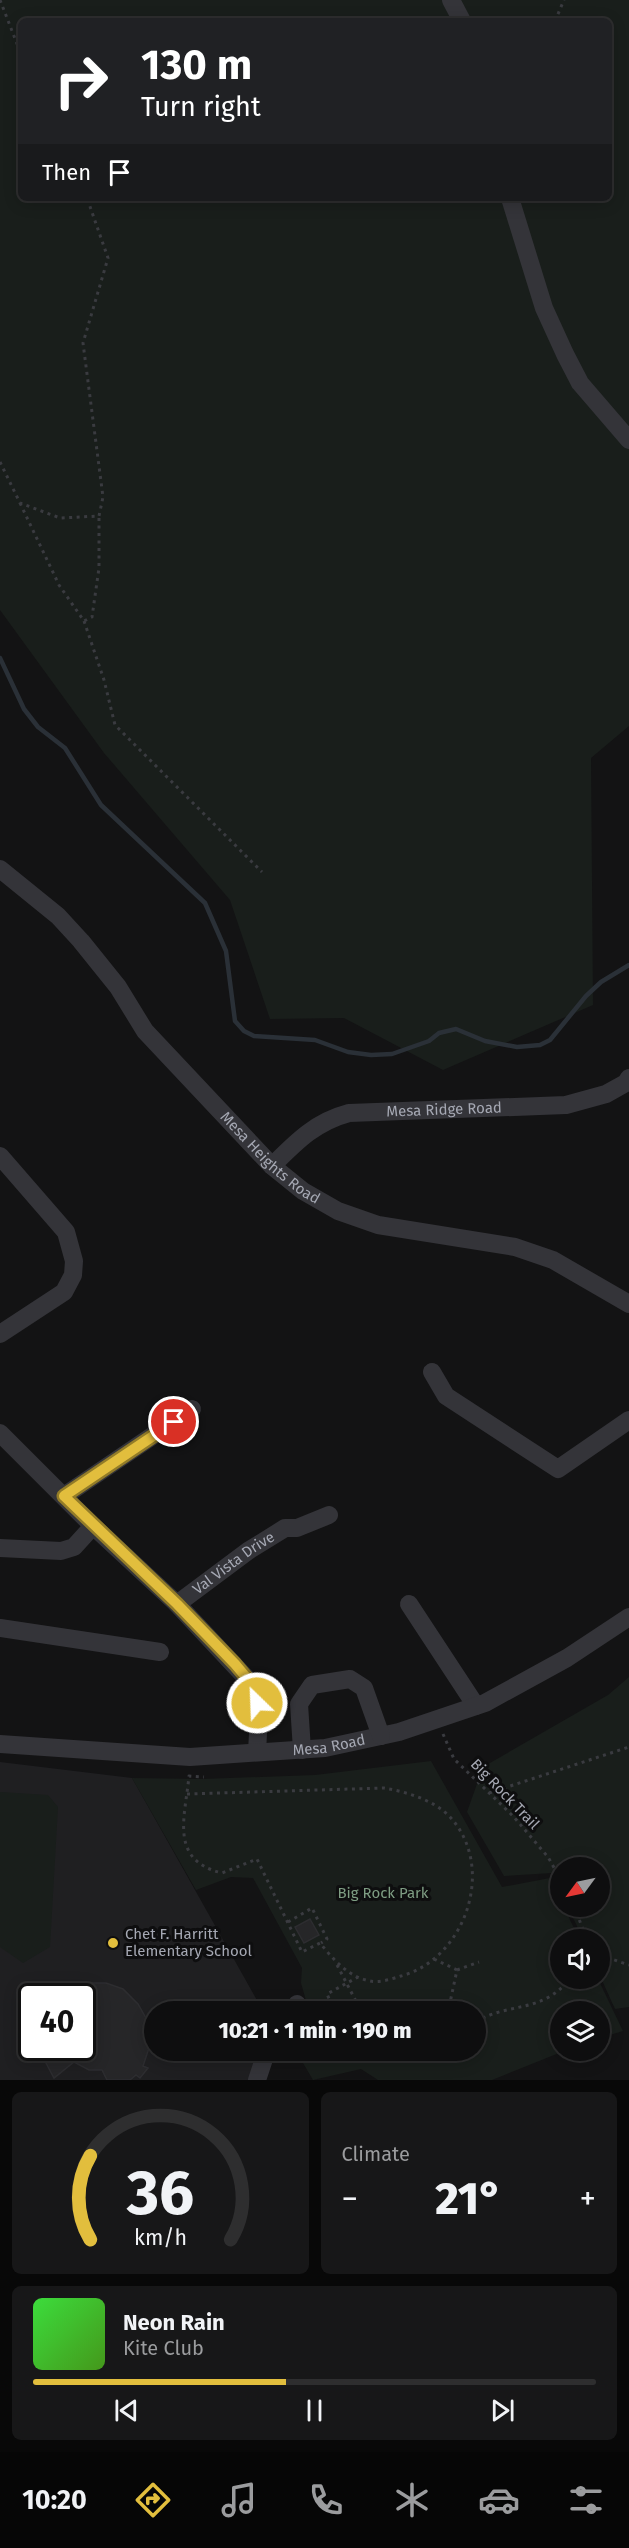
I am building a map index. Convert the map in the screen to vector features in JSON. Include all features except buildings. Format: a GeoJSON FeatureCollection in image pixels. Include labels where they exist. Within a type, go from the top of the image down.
{"type":"FeatureCollection","features":[{"type":"Feature","properties":{"kind":"street"},"geometry":{"type":"LineString","coordinates":[[451,0],[460,18]]}},
{"type":"Feature","properties":{"kind":"street"},"geometry":{"type":"LineString","coordinates":[[511,201],[544,308],[565,354],[580,383],[629,440]]}},
{"type":"Feature","properties":{"kind":"street","name":"Mesa Heights Road"},"geometry":{"type":"LineString","coordinates":[[0,869],[58,916],[81,941],[118,987],[145,1031],[272,1166],[320,1201],[358,1219],[378,1225],[515,1247],[553,1260],[629,1304]]}},
{"type":"Feature","properties":{"kind":"street","name":"Mesa Ridge Road"},"geometry":{"type":"LineString","coordinates":[[272,1166],[309,1130],[322,1122],[349,1113],[566,1105],[606,1094],[627,1083],[629,1078]]}},
{"type":"Feature","properties":{"kind":"street"},"geometry":{"type":"LineString","coordinates":[[0,1156],[66,1232],[74,1261],[73,1275],[64,1292],[0,1334]]}},
{"type":"Feature","properties":{"kind":"street"},"geometry":{"type":"LineString","coordinates":[[432,1372],[446,1396],[558,1468],[629,1420]]}},
{"type":"Feature","properties":{"kind":"street"},"geometry":{"type":"LineString","coordinates":[[64,1496],[192,1409]]}},
{"type":"Feature","properties":{"kind":"street"},"geometry":{"type":"LineString","coordinates":[[0,1433],[93,1526],[177,1604],[251,1683],[259,1715],[257,1752]]}},
{"type":"Feature","properties":{"kind":"street","name":"Val Vista Drive"},"geometry":{"type":"LineString","coordinates":[[177,1604],[248,1551],[285,1528],[297,1528],[329,1515]]}},
{"type":"Feature","properties":{"kind":"street"},"geometry":{"type":"LineString","coordinates":[[0,1548],[61,1551],[74,1547],[93,1526]]}},
{"type":"Feature","properties":{"kind":"street"},"geometry":{"type":"LineString","coordinates":[[409,1604],[476,1706]]}},
{"type":"Feature","properties":{"kind":"street","name":"Mesa Road"},"geometry":{"type":"LineString","coordinates":[[0,1744],[190,1756],[325,1749],[381,1737],[437,1721],[476,1706],[567,1658],[629,1617]]}},
{"type":"Feature","properties":{"kind":"street"},"geometry":{"type":"LineString","coordinates":[[0,1628],[160,1652]]}},
{"type":"Feature","properties":{"kind":"street"},"geometry":{"type":"LineString","coordinates":[[302,1750],[298,1704],[312,1685],[351,1679],[364,1688],[381,1737]]}},
{"type":"Feature","properties":{"kind":"street"},"geometry":{"type":"LineString","coordinates":[[257,2080],[263,2061]]}},
{"type":"Feature","properties":{"kind":"path"},"geometry":{"type":"LineString","coordinates":[[0,0],[18,46]]}},
{"type":"Feature","properties":{"kind":"path"},"geometry":{"type":"LineString","coordinates":[[556,18],[564,0]]}},
{"type":"Feature","properties":{"kind":"path"},"geometry":{"type":"LineString","coordinates":[[84,621],[92,617],[96,587],[99,516],[103,497],[83,343],[108,258],[88,201]]}},
{"type":"Feature","properties":{"kind":"path"},"geometry":{"type":"LineString","coordinates":[[0,462],[59,585],[84,621],[104,680],[115,725],[262,872]]}},
{"type":"Feature","properties":{"kind":"path"},"geometry":{"type":"LineString","coordinates":[[20,503],[60,518],[99,516]]}},
{"type":"Feature","properties":{"kind":"path","name":"Big Rock Trail"},"geometry":{"type":"LineString","coordinates":[[437,1721],[454,1759],[513,1816],[550,1861]]}},
{"type":"Feature","properties":{"kind":"path"},"geometry":{"type":"LineString","coordinates":[[489,1793],[629,1747]]}},
{"type":"Feature","properties":{"kind":"path"},"geometry":{"type":"LineString","coordinates":[[204,1777],[189,1776],[182,1834],[187,1849],[198,1865],[222,1873],[257,1859],[288,1922],[303,1952],[327,1939],[312,1908],[288,1922]]}},
{"type":"Feature","properties":{"kind":"path"},"geometry":{"type":"LineString","coordinates":[[187,1794],[384,1788],[403,1791],[438,1807],[451,1819],[471,1860],[472,1894],[458,1934],[434,1959],[409,1974],[390,1979],[371,1981],[359,1977],[336,1963]]}},
{"type":"Feature","properties":{"kind":"path"},"geometry":{"type":"LineString","coordinates":[[320,1943],[336,1963],[355,2001]]}},
{"type":"Feature","properties":{"kind":"path"},"geometry":{"type":"LineString","coordinates":[[434,1959],[457,1970],[479,1962]]}},
{"type":"Feature","properties":{"kind":"path"},"geometry":{"type":"LineString","coordinates":[[610,1960],[629,1965]]}},
{"type":"Feature","properties":{"kind":"path"},"geometry":{"type":"LineString","coordinates":[[450,2001],[457,1970]]}},
{"type":"Feature","properties":{"kind":"path"},"geometry":{"type":"LineString","coordinates":[[330,2001],[327,1994],[359,1977]]}},
{"type":"Feature","properties":{"kind":"path"},"geometry":{"type":"LineString","coordinates":[[486,2016],[532,2006],[562,1989]]}},
{"type":"Feature","properties":{"kind":"shaded area","name":"Chet F. Harritt Elementary School"},"geometry":{"type":"Polygon","coordinates":[[[0,1762],[132,1778],[257,2001],[144,2001],[144,2061],[264,2061],[257,2080],[0,2080],[0,1762]]]}},
{"type":"Feature","properties":{"kind":"green space"},"geometry":{"type":"Polygon","coordinates":[[[0,0],[629,0],[629,726],[591,758],[593,1005],[443,1070],[344,1018],[270,1019],[230,900],[104,753],[0,610],[0,0]]]}},
{"type":"Feature","properties":{"kind":"green space"},"geometry":{"type":"Polygon","coordinates":[[[629,1677],[629,2007],[615,2009],[606,1989],[610,1989],[610,1929],[578,1929],[573,1917],[610,1917],[610,1857],[550,1857],[550,1873],[504,1876],[467,1812],[483,1767],[608,1695],[629,1677]]]}},
{"type":"Feature","properties":{"kind":"green space","name":"Big Rock Park"},"geometry":{"type":"Polygon","coordinates":[[[431,1761],[502,1887],[550,1878],[550,1917],[569,1917],[574,1929],[550,1929],[550,1989],[603,1989],[609,2001],[550,2001],[550,2057],[492,2080],[378,2080],[361,2069],[313,2080],[302,2061],[486,2061],[486,2001],[306,2001],[301,1983],[302,1968],[253,1878],[231,1877],[196,1890],[132,1778],[202,1779],[315,1775],[431,1761]]]}},
{"type":"Feature","properties":{"kind":"green space"},"geometry":{"type":"Polygon","coordinates":[[[0,1792],[48,1795],[58,1807],[50,1947],[23,1963],[0,1947],[0,1792]]]}},
{"type":"Feature","properties":{"kind":"green space","name":"Big Rock Park"},"geometry":{"type":"Polygon","coordinates":[[[610,2004],[623,2031],[610,2035],[610,2004]]]}},
{"type":"Feature","properties":{"kind":"waterway"},"geometry":{"type":"LineString","coordinates":[[0,658],[24,709],[38,727],[65,748],[101,805],[205,903],[226,951],[235,1021],[244,1031],[254,1036],[315,1040],[348,1052],[371,1055],[392,1054],[429,1041],[439,1033],[456,1029],[485,1041],[517,1047],[540,1045],[550,1040],[586,996],[601,982],[629,965]]}},
{"type":"Feature","properties":{"kind":"place","name":"Chet F. Harritt Elementary School"},"geometry":{"type":"Point","coordinates":[113,1943]}},
{"type":"Feature","properties":{"kind":"route"},"geometry":{"type":"LineString","coordinates":[[174,1422],[64,1496],[177,1604],[235,1664],[251,1683],[257,1703]]}}]}
